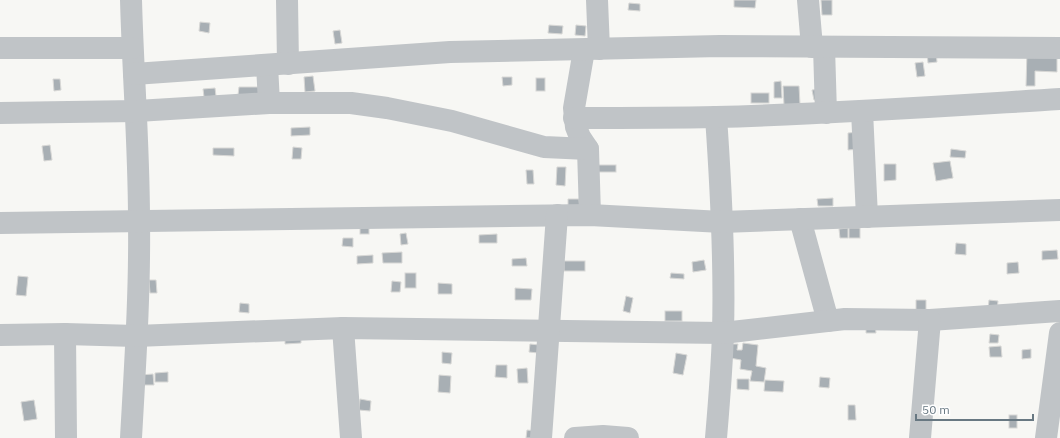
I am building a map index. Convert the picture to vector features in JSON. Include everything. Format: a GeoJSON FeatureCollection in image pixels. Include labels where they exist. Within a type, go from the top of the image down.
{"type":"FeatureCollection","features":[{"type":"Feature","properties":{"kind":"street"},"geometry":{"type":"LineString","coordinates":[[131,0],[132,48],[137,111],[140,221],[131,438]]}},
{"type":"Feature","properties":{"kind":"street"},"geometry":{"type":"LineString","coordinates":[[269,104],[277,65],[287,0]]}},
{"type":"Feature","properties":{"kind":"street"},"geometry":{"type":"LineString","coordinates":[[590,215],[588,149],[580,137],[576,127],[574,108],[591,50],[597,0]]}},
{"type":"Feature","properties":{"kind":"street"},"geometry":{"type":"LineString","coordinates":[[808,0],[818,46],[826,112]]}},
{"type":"Feature","properties":{"kind":"street"},"geometry":{"type":"LineString","coordinates":[[134,74],[450,52],[720,46],[1060,48]]}},
{"type":"Feature","properties":{"kind":"street"},"geometry":{"type":"LineString","coordinates":[[0,48],[132,48]]}},
{"type":"Feature","properties":{"kind":"street"},"geometry":{"type":"LineString","coordinates":[[574,118],[716,117],[862,111],[1060,98]]}},
{"type":"Feature","properties":{"kind":"street"},"geometry":{"type":"LineString","coordinates":[[0,113],[137,111],[269,104],[351,103],[367,104],[452,121],[544,147],[588,149]]}},
{"type":"Feature","properties":{"kind":"street"},"geometry":{"type":"LineString","coordinates":[[862,111],[867,217]]}},
{"type":"Feature","properties":{"kind":"street"},"geometry":{"type":"LineString","coordinates":[[716,117],[722,222],[723,333],[716,438]]}},
{"type":"Feature","properties":{"kind":"street"},"geometry":{"type":"LineString","coordinates":[[0,223],[557,215],[590,215],[722,222],[1060,210]]}},
{"type":"Feature","properties":{"kind":"street"},"geometry":{"type":"LineString","coordinates":[[541,438],[557,215]]}},
{"type":"Feature","properties":{"kind":"street"},"geometry":{"type":"LineString","coordinates":[[800,219],[828,321]]}},
{"type":"Feature","properties":{"kind":"street"},"geometry":{"type":"LineString","coordinates":[[0,335],[65,334],[136,336],[343,328],[723,333],[845,319],[930,320],[1060,311]]}},
{"type":"Feature","properties":{"kind":"street"},"geometry":{"type":"LineString","coordinates":[[920,438],[930,320]]}},
{"type":"Feature","properties":{"kind":"street"},"geometry":{"type":"LineString","coordinates":[[343,328],[351,438]]}},
{"type":"Feature","properties":{"kind":"street"},"geometry":{"type":"LineString","coordinates":[[1046,438],[1057,378],[1060,333]]}},
{"type":"Feature","properties":{"kind":"street"},"geometry":{"type":"LineString","coordinates":[[65,334],[66,438]]}},
{"type":"Feature","properties":{"kind":"street"},"geometry":{"type":"LineString","coordinates":[[575,438],[628,438]]}},
{"type":"Feature","properties":{"kind":"building"},"geometry":{"type":"Polygon","coordinates":[[[734,0],[756,0],[755,8],[734,7],[734,0]]]}},
{"type":"Feature","properties":{"kind":"building"},"geometry":{"type":"Polygon","coordinates":[[[821,0],[832,0],[832,15],[822,15],[821,0]]]}},
{"type":"Feature","properties":{"kind":"building"},"geometry":{"type":"Polygon","coordinates":[[[629,3],[640,4],[640,11],[628,10],[629,3]]]}},
{"type":"Feature","properties":{"kind":"building"},"geometry":{"type":"Polygon","coordinates":[[[200,22],[210,23],[209,33],[199,31],[200,22]]]}},
{"type":"Feature","properties":{"kind":"building"},"geometry":{"type":"Polygon","coordinates":[[[549,25],[563,26],[562,34],[548,33],[549,25]]]}},
{"type":"Feature","properties":{"kind":"building"},"geometry":{"type":"Polygon","coordinates":[[[576,25],[586,26],[585,36],[575,35],[576,25]]]}},
{"type":"Feature","properties":{"kind":"building"},"geometry":{"type":"Polygon","coordinates":[[[340,30],[342,43],[335,44],[333,31],[340,30]]]}},
{"type":"Feature","properties":{"kind":"building"},"geometry":{"type":"Polygon","coordinates":[[[1027,51],[1057,52],[1057,72],[1035,71],[1035,86],[1026,86],[1027,51]]]}},
{"type":"Feature","properties":{"kind":"building"},"geometry":{"type":"Polygon","coordinates":[[[936,52],[937,62],[928,63],[927,53],[936,52]]]}},
{"type":"Feature","properties":{"kind":"building"},"geometry":{"type":"Polygon","coordinates":[[[923,62],[925,76],[917,77],[915,63],[923,62]]]}},
{"type":"Feature","properties":{"kind":"building"},"geometry":{"type":"Polygon","coordinates":[[[313,76],[315,91],[305,92],[304,77],[313,76]]]}},
{"type":"Feature","properties":{"kind":"building"},"geometry":{"type":"Polygon","coordinates":[[[502,77],[512,77],[512,85],[503,86],[502,77]]]}},
{"type":"Feature","properties":{"kind":"building"},"geometry":{"type":"Polygon","coordinates":[[[536,78],[545,78],[545,91],[536,91],[536,78]]]}},
{"type":"Feature","properties":{"kind":"building"},"geometry":{"type":"Polygon","coordinates":[[[53,79],[60,79],[61,90],[54,91],[53,79]]]}},
{"type":"Feature","properties":{"kind":"building"},"geometry":{"type":"Polygon","coordinates":[[[781,81],[782,98],[774,98],[774,82],[781,81]]]}},
{"type":"Feature","properties":{"kind":"building"},"geometry":{"type":"Polygon","coordinates":[[[783,86],[799,86],[800,104],[784,105],[783,86]]]}},
{"type":"Feature","properties":{"kind":"building"},"geometry":{"type":"Polygon","coordinates":[[[239,87],[262,87],[262,95],[238,95],[239,87]]]}},
{"type":"Feature","properties":{"kind":"building"},"geometry":{"type":"Polygon","coordinates":[[[215,88],[216,96],[204,97],[203,89],[215,88]]]}},
{"type":"Feature","properties":{"kind":"building"},"geometry":{"type":"Polygon","coordinates":[[[820,89],[822,99],[814,100],[812,90],[820,89]]]}},
{"type":"Feature","properties":{"kind":"building"},"geometry":{"type":"Polygon","coordinates":[[[751,93],[769,93],[769,103],[751,103],[751,93]]]}},
{"type":"Feature","properties":{"kind":"building"},"geometry":{"type":"Polygon","coordinates":[[[310,127],[310,135],[291,136],[291,128],[310,127]]]}},
{"type":"Feature","properties":{"kind":"building"},"geometry":{"type":"Polygon","coordinates":[[[859,132],[860,149],[848,150],[848,133],[859,132]]]}},
{"type":"Feature","properties":{"kind":"building"},"geometry":{"type":"Polygon","coordinates":[[[50,145],[52,160],[44,161],[42,146],[50,145]]]}},
{"type":"Feature","properties":{"kind":"building"},"geometry":{"type":"Polygon","coordinates":[[[293,147],[302,148],[301,159],[292,159],[293,147]]]}},
{"type":"Feature","properties":{"kind":"building"},"geometry":{"type":"Polygon","coordinates":[[[213,148],[234,148],[234,156],[213,155],[213,148]]]}},
{"type":"Feature","properties":{"kind":"building"},"geometry":{"type":"Polygon","coordinates":[[[951,149],[966,151],[965,158],[950,157],[951,149]]]}},
{"type":"Feature","properties":{"kind":"building"},"geometry":{"type":"Polygon","coordinates":[[[950,161],[953,178],[936,181],[933,163],[950,161]]]}},
{"type":"Feature","properties":{"kind":"building"},"geometry":{"type":"Polygon","coordinates":[[[884,164],[896,164],[896,180],[884,181],[884,164]]]}},
{"type":"Feature","properties":{"kind":"building"},"geometry":{"type":"Polygon","coordinates":[[[598,165],[616,165],[616,172],[598,172],[598,165]]]}},
{"type":"Feature","properties":{"kind":"building"},"geometry":{"type":"Polygon","coordinates":[[[557,167],[566,167],[565,186],[556,185],[557,167]]]}},
{"type":"Feature","properties":{"kind":"building"},"geometry":{"type":"Polygon","coordinates":[[[526,170],[533,170],[534,184],[527,184],[526,170]]]}},
{"type":"Feature","properties":{"kind":"building"},"geometry":{"type":"Polygon","coordinates":[[[833,198],[833,206],[818,206],[817,199],[833,198]]]}},
{"type":"Feature","properties":{"kind":"building"},"geometry":{"type":"Polygon","coordinates":[[[568,199],[579,199],[580,208],[568,209],[568,199]]]}},
{"type":"Feature","properties":{"kind":"building"},"geometry":{"type":"Polygon","coordinates":[[[360,225],[369,225],[369,234],[360,234],[360,225]]]}},
{"type":"Feature","properties":{"kind":"building"},"geometry":{"type":"Polygon","coordinates":[[[848,228],[848,238],[840,238],[839,229],[848,228]]]}},
{"type":"Feature","properties":{"kind":"building"},"geometry":{"type":"Polygon","coordinates":[[[849,228],[860,228],[860,238],[849,238],[849,228]]]}},
{"type":"Feature","properties":{"kind":"building"},"geometry":{"type":"Polygon","coordinates":[[[406,233],[408,244],[401,245],[400,234],[406,233]]]}},
{"type":"Feature","properties":{"kind":"building"},"geometry":{"type":"Polygon","coordinates":[[[497,234],[497,243],[479,243],[479,235],[497,234]]]}},
{"type":"Feature","properties":{"kind":"building"},"geometry":{"type":"Polygon","coordinates":[[[343,238],[353,238],[353,247],[342,246],[343,238]]]}},
{"type":"Feature","properties":{"kind":"building"},"geometry":{"type":"Polygon","coordinates":[[[956,243],[966,244],[966,255],[955,254],[956,243]]]}},
{"type":"Feature","properties":{"kind":"building"},"geometry":{"type":"Polygon","coordinates":[[[1057,250],[1058,259],[1042,260],[1042,251],[1057,250]]]}},
{"type":"Feature","properties":{"kind":"building"},"geometry":{"type":"Polygon","coordinates":[[[402,252],[402,263],[383,263],[382,253],[402,252]]]}},
{"type":"Feature","properties":{"kind":"building"},"geometry":{"type":"Polygon","coordinates":[[[373,255],[373,263],[357,264],[357,256],[373,255]]]}},
{"type":"Feature","properties":{"kind":"building"},"geometry":{"type":"Polygon","coordinates":[[[526,258],[527,266],[512,266],[512,259],[526,258]]]}},
{"type":"Feature","properties":{"kind":"building"},"geometry":{"type":"Polygon","coordinates":[[[704,260],[706,270],[693,272],[692,262],[704,260]]]}},
{"type":"Feature","properties":{"kind":"building"},"geometry":{"type":"Polygon","coordinates":[[[564,261],[585,261],[585,271],[564,271],[564,261]]]}},
{"type":"Feature","properties":{"kind":"building"},"geometry":{"type":"Polygon","coordinates":[[[1018,262],[1019,273],[1007,274],[1007,263],[1018,262]]]}},
{"type":"Feature","properties":{"kind":"building"},"geometry":{"type":"Polygon","coordinates":[[[405,273],[416,273],[416,288],[405,288],[405,273]]]}},
{"type":"Feature","properties":{"kind":"building"},"geometry":{"type":"Polygon","coordinates":[[[671,273],[684,274],[684,279],[670,278],[671,273]]]}},
{"type":"Feature","properties":{"kind":"building"},"geometry":{"type":"Polygon","coordinates":[[[18,276],[28,277],[26,296],[16,295],[18,276]]]}},
{"type":"Feature","properties":{"kind":"building"},"geometry":{"type":"Polygon","coordinates":[[[149,280],[156,280],[157,293],[150,293],[149,280]]]}},
{"type":"Feature","properties":{"kind":"building"},"geometry":{"type":"Polygon","coordinates":[[[392,281],[401,282],[400,292],[391,292],[392,281]]]}},
{"type":"Feature","properties":{"kind":"building"},"geometry":{"type":"Polygon","coordinates":[[[438,283],[452,284],[452,294],[438,294],[438,283]]]}},
{"type":"Feature","properties":{"kind":"building"},"geometry":{"type":"Polygon","coordinates":[[[515,288],[532,289],[531,300],[515,300],[515,288]]]}},
{"type":"Feature","properties":{"kind":"building"},"geometry":{"type":"Polygon","coordinates":[[[626,296],[633,298],[630,313],[623,311],[626,296]]]}},
{"type":"Feature","properties":{"kind":"building"},"geometry":{"type":"Polygon","coordinates":[[[916,300],[926,300],[926,311],[916,310],[916,300]]]}},
{"type":"Feature","properties":{"kind":"building"},"geometry":{"type":"Polygon","coordinates":[[[989,300],[998,301],[997,310],[988,310],[989,300]]]}},
{"type":"Feature","properties":{"kind":"building"},"geometry":{"type":"Polygon","coordinates":[[[240,303],[249,304],[249,313],[239,312],[240,303]]]}},
{"type":"Feature","properties":{"kind":"building"},"geometry":{"type":"Polygon","coordinates":[[[665,311],[682,311],[682,321],[665,321],[665,311]]]}},
{"type":"Feature","properties":{"kind":"building"},"geometry":{"type":"Polygon","coordinates":[[[866,324],[875,324],[876,333],[866,333],[866,324]]]}},
{"type":"Feature","properties":{"kind":"building"},"geometry":{"type":"Polygon","coordinates":[[[990,334],[999,335],[998,343],[989,343],[990,334]]]}},
{"type":"Feature","properties":{"kind":"building"},"geometry":{"type":"Polygon","coordinates":[[[285,336],[301,336],[301,343],[285,344],[285,336]]]}},
{"type":"Feature","properties":{"kind":"building"},"geometry":{"type":"Polygon","coordinates":[[[743,343],[758,345],[756,366],[766,368],[764,382],[750,381],[752,371],[740,369],[741,360],[730,358],[732,344],[738,344],[737,350],[742,350],[743,343]]]}},
{"type":"Feature","properties":{"kind":"building"},"geometry":{"type":"Polygon","coordinates":[[[530,344],[539,345],[538,353],[529,352],[530,344]]]}},
{"type":"Feature","properties":{"kind":"building"},"geometry":{"type":"Polygon","coordinates":[[[1001,346],[1002,357],[990,357],[989,347],[1001,346]]]}},
{"type":"Feature","properties":{"kind":"building"},"geometry":{"type":"Polygon","coordinates":[[[1031,349],[1031,358],[1022,359],[1022,350],[1031,349]]]}},
{"type":"Feature","properties":{"kind":"building"},"geometry":{"type":"Polygon","coordinates":[[[442,352],[452,353],[451,364],[442,363],[442,352]]]}},
{"type":"Feature","properties":{"kind":"building"},"geometry":{"type":"Polygon","coordinates":[[[676,353],[687,355],[683,375],[673,373],[676,353]]]}},
{"type":"Feature","properties":{"kind":"building"},"geometry":{"type":"Polygon","coordinates":[[[496,365],[507,365],[507,378],[495,377],[496,365]]]}},
{"type":"Feature","properties":{"kind":"building"},"geometry":{"type":"Polygon","coordinates":[[[527,368],[528,383],[518,383],[517,369],[527,368]]]}},
{"type":"Feature","properties":{"kind":"building"},"geometry":{"type":"Polygon","coordinates":[[[168,372],[168,382],[155,382],[155,373],[168,372]]]}},
{"type":"Feature","properties":{"kind":"building"},"geometry":{"type":"Polygon","coordinates":[[[153,374],[154,385],[141,385],[140,375],[153,374]]]}},
{"type":"Feature","properties":{"kind":"building"},"geometry":{"type":"Polygon","coordinates":[[[439,375],[451,376],[450,393],[438,392],[439,375]]]}},
{"type":"Feature","properties":{"kind":"building"},"geometry":{"type":"Polygon","coordinates":[[[820,377],[830,378],[829,388],[819,387],[820,377]]]}},
{"type":"Feature","properties":{"kind":"building"},"geometry":{"type":"Polygon","coordinates":[[[737,379],[749,379],[749,390],[737,389],[737,379]]]}},
{"type":"Feature","properties":{"kind":"building"},"geometry":{"type":"Polygon","coordinates":[[[765,380],[784,381],[783,392],[764,391],[765,380]]]}},
{"type":"Feature","properties":{"kind":"building"},"geometry":{"type":"Polygon","coordinates":[[[360,399],[371,401],[370,411],[359,410],[360,399]]]}},
{"type":"Feature","properties":{"kind":"building"},"geometry":{"type":"Polygon","coordinates":[[[34,400],[37,419],[24,421],[21,402],[34,400]]]}},
{"type":"Feature","properties":{"kind":"building"},"geometry":{"type":"Polygon","coordinates":[[[848,405],[855,405],[856,420],[848,420],[848,405]]]}},
{"type":"Feature","properties":{"kind":"building"},"geometry":{"type":"Polygon","coordinates":[[[1009,415],[1017,415],[1017,428],[1009,428],[1009,415]]]}},
{"type":"Feature","properties":{"kind":"building"},"geometry":{"type":"Polygon","coordinates":[[[527,430],[537,431],[536,438],[526,438],[527,430]]]}}]}
